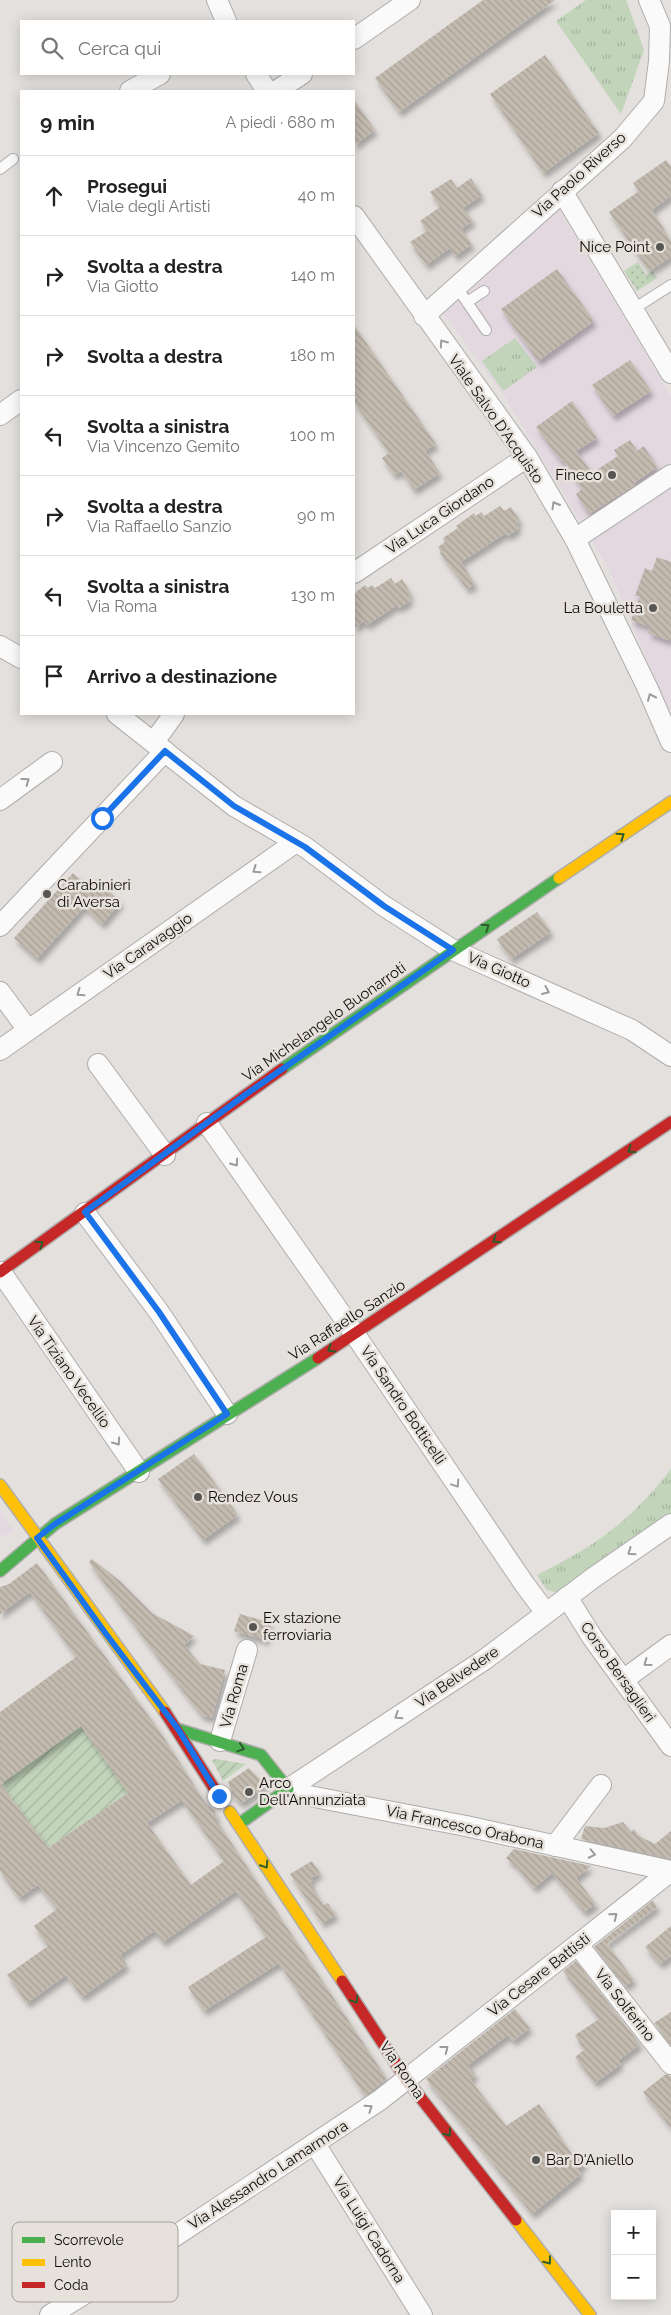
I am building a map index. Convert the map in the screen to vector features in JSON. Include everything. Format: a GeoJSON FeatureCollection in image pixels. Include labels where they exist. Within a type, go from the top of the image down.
{"type":"FeatureCollection","features":[{"type":"Feature","properties":{"kind":"street"},"geometry":{"type":"LineString","coordinates":[[217,0],[226,20]]}},
{"type":"Feature","properties":{"kind":"street"},"geometry":{"type":"LineString","coordinates":[[355,38],[410,0]]}},
{"type":"Feature","properties":{"kind":"street","name":"Via Paolo Riverso"},"geometry":{"type":"LineString","coordinates":[[424,316],[622,139],[654,101],[659,61],[660,26],[649,0]]}},
{"type":"Feature","properties":{"kind":"street"},"geometry":{"type":"LineString","coordinates":[[132,90],[158,75]]}},
{"type":"Feature","properties":{"kind":"street"},"geometry":{"type":"LineString","coordinates":[[257,75],[266,90]]}},
{"type":"Feature","properties":{"kind":"street"},"geometry":{"type":"LineString","coordinates":[[278,90],[300,75]]}},
{"type":"Feature","properties":{"kind":"street"},"geometry":{"type":"LineString","coordinates":[[562,191],[671,373]]}},
{"type":"Feature","properties":{"kind":"street","name":"Viale Salvo D'Acquisto"},"geometry":{"type":"LineString","coordinates":[[355,217],[527,457],[575,539],[671,742]]}},
{"type":"Feature","properties":{"kind":"street"},"geometry":{"type":"LineString","coordinates":[[0,415],[20,401]]}},
{"type":"Feature","properties":{"kind":"street","name":"Via Luca Giordano"},"geometry":{"type":"LineString","coordinates":[[355,571],[527,457]]}},
{"type":"Feature","properties":{"kind":"street"},"geometry":{"type":"LineString","coordinates":[[575,539],[671,475]]}},
{"type":"Feature","properties":{"kind":"street"},"geometry":{"type":"LineString","coordinates":[[0,646],[20,657]]}},
{"type":"Feature","properties":{"kind":"street","name":"Via Giotto"},"geometry":{"type":"LineString","coordinates":[[118,715],[234,806],[296,842],[384,906],[453,950],[632,1030],[671,1056]]}},
{"type":"Feature","properties":{"kind":"street"},"geometry":{"type":"LineString","coordinates":[[0,926],[159,747],[174,715]]}},
{"type":"Feature","properties":{"kind":"street"},"geometry":{"type":"LineString","coordinates":[[0,800],[52,762]]}},
{"type":"Feature","properties":{"kind":"street","name":"Via Michelangelo Buonarroti"},"geometry":{"type":"LineString","coordinates":[[0,1272],[207,1123],[453,950],[671,802]]}},
{"type":"Feature","properties":{"kind":"street","name":"Via Caravaggio"},"geometry":{"type":"LineString","coordinates":[[0,1050],[296,842]]}},
{"type":"Feature","properties":{"kind":"street"},"geometry":{"type":"LineString","coordinates":[[0,992],[28,1030]]}},
{"type":"Feature","properties":{"kind":"street"},"geometry":{"type":"LineString","coordinates":[[98,1064],[165,1155]]}},
{"type":"Feature","properties":{"kind":"street","name":"Via Raffaello Sanzio"},"geometry":{"type":"LineString","coordinates":[[37,1538],[55,1524],[355,1334],[671,1122]]}},
{"type":"Feature","properties":{"kind":"street","name":"Via Sandro Botticelli"},"geometry":{"type":"LineString","coordinates":[[207,1123],[355,1334],[524,1585],[546,1614]]}},
{"type":"Feature","properties":{"kind":"street"},"geometry":{"type":"LineString","coordinates":[[85,1212],[159,1312],[227,1414]]}},
{"type":"Feature","properties":{"kind":"street","name":"Via Tiziano Vecellio"},"geometry":{"type":"LineString","coordinates":[[0,1272],[138,1472]]}},
{"type":"Feature","properties":{"kind":"street"},"geometry":{"type":"LineString","coordinates":[[0,1486],[106,1634],[178,1729],[219,1796]]}},
{"type":"Feature","properties":{"kind":"street","name":"Via Belvedere"},"geometry":{"type":"LineString","coordinates":[[239,1824],[484,1660],[568,1597],[671,1524]]}},
{"type":"Feature","properties":{"kind":"street"},"geometry":{"type":"LineString","coordinates":[[9,1548],[37,1538]]}},
{"type":"Feature","properties":{"kind":"street"},"geometry":{"type":"LineString","coordinates":[[0,1571],[17,1560],[37,1538]]}},
{"type":"Feature","properties":{"kind":"street","name":"Corso Bersaglieri"},"geometry":{"type":"LineString","coordinates":[[568,1597],[592,1637],[671,1746]]}},
{"type":"Feature","properties":{"kind":"street"},"geometry":{"type":"LineString","coordinates":[[623,1680],[671,1645]]}},
{"type":"Feature","properties":{"kind":"street","name":"Via Roma"},"geometry":{"type":"LineString","coordinates":[[220,1741],[247,1650]]}},
{"type":"Feature","properties":{"kind":"street","name":"Via Roma"},"geometry":{"type":"LineString","coordinates":[[178,1729],[261,1754],[288,1790]]}},
{"type":"Feature","properties":{"kind":"street","name":"Via Francesco Orabona"},"geometry":{"type":"LineString","coordinates":[[555,1846],[601,1785]]}},
{"type":"Feature","properties":{"kind":"street","name":"Via Francesco Orabona"},"geometry":{"type":"LineString","coordinates":[[288,1790],[304,1795],[671,1871]]}},
{"type":"Feature","properties":{"kind":"street","name":"Via Roma"},"geometry":{"type":"LineString","coordinates":[[230,1812],[406,2079],[590,2315]]}},
{"type":"Feature","properties":{"kind":"street","name":"Via Cesare Battisti"},"geometry":{"type":"LineString","coordinates":[[406,2079],[671,1871]]}},
{"type":"Feature","properties":{"kind":"street","name":"Via Solferino"},"geometry":{"type":"LineString","coordinates":[[578,1945],[671,2064]]}},
{"type":"Feature","properties":{"kind":"street","name":"Via Alessandro Lamarmora"},"geometry":{"type":"LineString","coordinates":[[178,2234],[380,2100],[406,2079]]}},
{"type":"Feature","properties":{"kind":"street","name":"Via Luigi Cadorna"},"geometry":{"type":"LineString","coordinates":[[315,2144],[422,2315]]}},
{"type":"Feature","properties":{"kind":"street","name":"Via Alessandro Lamarmora"},"geometry":{"type":"LineString","coordinates":[[50,2315],[71,2302]]}},
{"type":"Feature","properties":{"kind":"lane"},"geometry":{"type":"LineString","coordinates":[[0,169],[14,159]]}},
{"type":"Feature","properties":{"kind":"lane"},"geometry":{"type":"LineString","coordinates":[[632,310],[671,285]]}},
{"type":"Feature","properties":{"kind":"lane"},"geometry":{"type":"LineString","coordinates":[[456,286],[486,330]]}},
{"type":"Feature","properties":{"kind":"lane"},"geometry":{"type":"LineString","coordinates":[[467,302],[484,291]]}},
{"type":"Feature","properties":{"kind":"shaded area"},"geometry":{"type":"Polygon","coordinates":[[[558,208],[671,396],[671,717],[609,569],[505,397],[440,309],[558,208]]]}},
{"type":"Feature","properties":{"kind":"shaded area"},"geometry":{"type":"Polygon","coordinates":[[[0,1512],[14,1531],[0,1537],[0,1512]]]}},
{"type":"Feature","properties":{"kind":"green space"},"geometry":{"type":"Polygon","coordinates":[[[586,0],[626,0],[644,50],[621,114],[556,21],[586,0]]]}},
{"type":"Feature","properties":{"kind":"green space"},"geometry":{"type":"Polygon","coordinates":[[[638,262],[646,275],[652,271],[657,278],[637,291],[624,271],[638,262]]]}},
{"type":"Feature","properties":{"kind":"green space"},"geometry":{"type":"Polygon","coordinates":[[[515,338],[537,367],[503,391],[482,361],[515,338]]]}},
{"type":"Feature","properties":{"kind":"green space"},"geometry":{"type":"Polygon","coordinates":[[[671,1469],[671,1514],[558,1593],[547,1590],[537,1575],[577,1554],[610,1531],[641,1504],[671,1469]]]}},
{"type":"Feature","properties":{"kind":"green space"},"geometry":{"type":"Polygon","coordinates":[[[81,1726],[128,1793],[48,1848],[1,1784],[81,1726]]]}},
{"type":"Feature","properties":{"kind":"green space"},"geometry":{"type":"Polygon","coordinates":[[[212,1760],[246,1764],[223,1781],[212,1760]]]}},
{"type":"Feature","properties":{"kind":"building"},"geometry":{"type":"Polygon","coordinates":[[[483,0],[555,0],[399,112],[375,78],[483,0]]]}},
{"type":"Feature","properties":{"kind":"building"},"geometry":{"type":"Polygon","coordinates":[[[545,55],[599,133],[543,173],[490,94],[545,55]]]}},
{"type":"Feature","properties":{"kind":"building"},"geometry":{"type":"Polygon","coordinates":[[[355,101],[375,130],[355,144],[355,101]]]}},
{"type":"Feature","properties":{"kind":"building"},"geometry":{"type":"Polygon","coordinates":[[[666,160],[671,166],[671,196],[652,210],[671,241],[671,257],[649,271],[609,212],[639,191],[633,183],[666,160]]]}},
{"type":"Feature","properties":{"kind":"building"},"geometry":{"type":"Polygon","coordinates":[[[471,178],[482,195],[463,208],[473,221],[461,229],[472,244],[455,256],[450,248],[426,265],[410,242],[427,231],[420,221],[440,207],[430,192],[451,179],[457,188],[471,178]]]}},
{"type":"Feature","properties":{"kind":"building"},"geometry":{"type":"Polygon","coordinates":[[[557,269],[594,321],[538,361],[501,309],[557,269]]]}},
{"type":"Feature","properties":{"kind":"building"},"geometry":{"type":"Polygon","coordinates":[[[355,326],[436,444],[425,451],[440,473],[414,490],[401,471],[394,475],[382,458],[389,453],[355,403],[355,326]]]}},
{"type":"Feature","properties":{"kind":"building"},"geometry":{"type":"Polygon","coordinates":[[[630,360],[651,391],[613,416],[592,385],[630,360]]]}},
{"type":"Feature","properties":{"kind":"building"},"geometry":{"type":"Polygon","coordinates":[[[572,401],[597,438],[576,451],[592,473],[618,456],[614,450],[630,440],[637,451],[644,446],[657,467],[634,483],[635,485],[589,514],[576,494],[582,489],[563,460],[561,461],[536,427],[572,401]]]}},
{"type":"Feature","properties":{"kind":"building"},"geometry":{"type":"Polygon","coordinates":[[[500,506],[504,511],[511,507],[520,521],[516,523],[519,528],[508,536],[506,533],[461,562],[475,584],[467,589],[440,553],[438,547],[445,542],[443,538],[458,528],[456,526],[474,513],[476,516],[481,512],[484,516],[500,506]]]}},
{"type":"Feature","properties":{"kind":"building","name":"La Bouletta"},"geometry":{"type":"Polygon","coordinates":[[[657,557],[671,562],[671,641],[648,633],[650,627],[631,620],[640,596],[635,596],[645,568],[652,571],[657,557]]]}},
{"type":"Feature","properties":{"kind":"building"},"geometry":{"type":"Polygon","coordinates":[[[391,578],[395,584],[402,579],[411,594],[408,596],[411,600],[399,608],[397,605],[367,625],[364,621],[355,627],[355,593],[365,585],[368,588],[372,585],[375,588],[391,578]]]}},
{"type":"Feature","properties":{"kind":"building"},"geometry":{"type":"Polygon","coordinates":[[[73,873],[88,887],[96,879],[121,902],[102,924],[84,907],[37,959],[14,938],[73,873]]]}},
{"type":"Feature","properties":{"kind":"building"},"geometry":{"type":"Polygon","coordinates":[[[537,912],[551,932],[511,959],[497,939],[537,912]]]}},
{"type":"Feature","properties":{"kind":"building","name":"Rendez Vous"},"geometry":{"type":"Polygon","coordinates":[[[194,1454],[238,1515],[203,1540],[158,1479],[194,1454]]]}},
{"type":"Feature","properties":{"kind":"building"},"geometry":{"type":"Polygon","coordinates":[[[92,1559],[120,1581],[152,1613],[194,1636],[184,1645],[200,1664],[225,1670],[212,1718],[201,1715],[161,1662],[89,1562],[92,1559]]]}},
{"type":"Feature","properties":{"kind":"building"},"geometry":{"type":"Polygon","coordinates":[[[37,1563],[159,1730],[206,1804],[215,1811],[217,1821],[387,2079],[365,2096],[279,1963],[204,2011],[188,1987],[266,1937],[236,1891],[163,1942],[154,1931],[120,1955],[127,1965],[82,1997],[66,1975],[27,2003],[7,1975],[48,1946],[34,1926],[57,1909],[38,1885],[19,1898],[0,1871],[0,1712],[76,1657],[30,1592],[0,1614],[0,1587],[9,1584],[37,1563]],[[81,1726],[1,1784],[48,1848],[128,1793],[81,1726]],[[182,1800],[147,1823],[191,1885],[224,1861],[182,1800]]]}},
{"type":"Feature","properties":{"kind":"building","name":"Ex stazione ferroviaria"},"geometry":{"type":"Polygon","coordinates":[[[240,1614],[271,1623],[266,1640],[234,1631],[240,1614]]]}},
{"type":"Feature","properties":{"kind":"building"},"geometry":{"type":"Polygon","coordinates":[[[249,1768],[266,1786],[242,1803],[234,1797],[228,1782],[249,1768]]]}},
{"type":"Feature","properties":{"kind":"building"},"geometry":{"type":"Polygon","coordinates":[[[623,1822],[631,1832],[634,1829],[639,1836],[655,1844],[671,1831],[671,1859],[581,1839],[585,1826],[604,1828],[623,1822]]]}},
{"type":"Feature","properties":{"kind":"building"},"geometry":{"type":"Polygon","coordinates":[[[514,1849],[591,1866],[576,1878],[596,1904],[584,1912],[552,1873],[534,1888],[516,1866],[506,1858],[514,1849]]]}},
{"type":"Feature","properties":{"kind":"building"},"geometry":{"type":"Polygon","coordinates":[[[312,1861],[320,1873],[311,1878],[313,1881],[310,1882],[323,1905],[328,1903],[336,1915],[322,1923],[290,1874],[312,1861]]]}},
{"type":"Feature","properties":{"kind":"building"},"geometry":{"type":"Polygon","coordinates":[[[653,1900],[657,1907],[607,1944],[634,1980],[625,1986],[594,1947],[653,1900]]]}},
{"type":"Feature","properties":{"kind":"building"},"geometry":{"type":"Polygon","coordinates":[[[671,1926],[671,1956],[660,1964],[645,1947],[671,1926]]]}},
{"type":"Feature","properties":{"kind":"building"},"geometry":{"type":"Polygon","coordinates":[[[576,1961],[640,2044],[618,2061],[621,2064],[595,2083],[575,2057],[584,2050],[575,2035],[599,2019],[563,1971],[576,1961]]]}},
{"type":"Feature","properties":{"kind":"building"},"geometry":{"type":"Polygon","coordinates":[[[515,2009],[530,2028],[513,2041],[508,2035],[468,2065],[476,2075],[470,2079],[506,2126],[539,2104],[573,2156],[578,2153],[585,2163],[578,2169],[581,2174],[532,2214],[426,2079],[515,2009]]]}},
{"type":"Feature","properties":{"kind":"building"},"geometry":{"type":"Polygon","coordinates":[[[671,2012],[671,2045],[654,2023],[671,2012]]]}},
{"type":"Feature","properties":{"kind":"building"},"geometry":{"type":"Polygon","coordinates":[[[666,2074],[671,2076],[671,2128],[643,2092],[666,2074]]]}},
{"type":"Feature","properties":{"kind":"traffic: fast"},"geometry":{"type":"LineString","coordinates":[[282,1069],[559,878]]}},
{"type":"Feature","properties":{"kind":"traffic: fast"},"geometry":{"type":"LineString","coordinates":[[0,1571],[55,1524],[318,1358]]}},
{"type":"Feature","properties":{"kind":"traffic: fast"},"geometry":{"type":"LineString","coordinates":[[177,1729],[261,1755],[288,1789],[239,1824]]}},
{"type":"Feature","properties":{"kind":"traffic: slow"},"geometry":{"type":"LineString","coordinates":[[559,878],[671,802]]}},
{"type":"Feature","properties":{"kind":"traffic: slow"},"geometry":{"type":"LineString","coordinates":[[0,1485],[165,1712]]}},
{"type":"Feature","properties":{"kind":"traffic: slow"},"geometry":{"type":"LineString","coordinates":[[230,1812],[342,1981]]}},
{"type":"Feature","properties":{"kind":"traffic: slow"},"geometry":{"type":"LineString","coordinates":[[516,2220],[590,2315]]}},
{"type":"Feature","properties":{"kind":"traffic: jam"},"geometry":{"type":"LineString","coordinates":[[0,1272],[282,1069]]}},
{"type":"Feature","properties":{"kind":"traffic: jam"},"geometry":{"type":"LineString","coordinates":[[318,1358],[671,1122]]}},
{"type":"Feature","properties":{"kind":"traffic: jam"},"geometry":{"type":"LineString","coordinates":[[165,1712],[219,1796]]}},
{"type":"Feature","properties":{"kind":"traffic: jam"},"geometry":{"type":"LineString","coordinates":[[342,1981],[406,2079],[516,2220]]}},
{"type":"Feature","properties":{"kind":"place","name":"Nice Point"},"geometry":{"type":"Point","coordinates":[660,247]}},
{"type":"Feature","properties":{"kind":"place","name":"Fineco"},"geometry":{"type":"Point","coordinates":[612,475]}},
{"type":"Feature","properties":{"kind":"place","name":"La Bouletta"},"geometry":{"type":"Point","coordinates":[653,608]}},
{"type":"Feature","properties":{"kind":"place","name":"Carabinieri di Aversa"},"geometry":{"type":"Point","coordinates":[47,894]}},
{"type":"Feature","properties":{"kind":"place","name":"Rendez Vous"},"geometry":{"type":"Point","coordinates":[198,1497]}},
{"type":"Feature","properties":{"kind":"place","name":"Ex stazione ferroviaria"},"geometry":{"type":"Point","coordinates":[253,1627]}},
{"type":"Feature","properties":{"kind":"place","name":"Arco Dell'Annunziata"},"geometry":{"type":"Point","coordinates":[249,1792]}},
{"type":"Feature","properties":{"kind":"place","name":"Bar D'Aniello"},"geometry":{"type":"Point","coordinates":[536,2160]}},
{"type":"Feature","properties":{"kind":"route"},"geometry":{"type":"LineString","coordinates":[[102,818],[165,751],[234,806],[305,847],[384,906],[453,950],[245,1095],[85,1212],[159,1312],[227,1414],[55,1524],[37,1538],[106,1634],[178,1729],[219,1796]]}}]}
